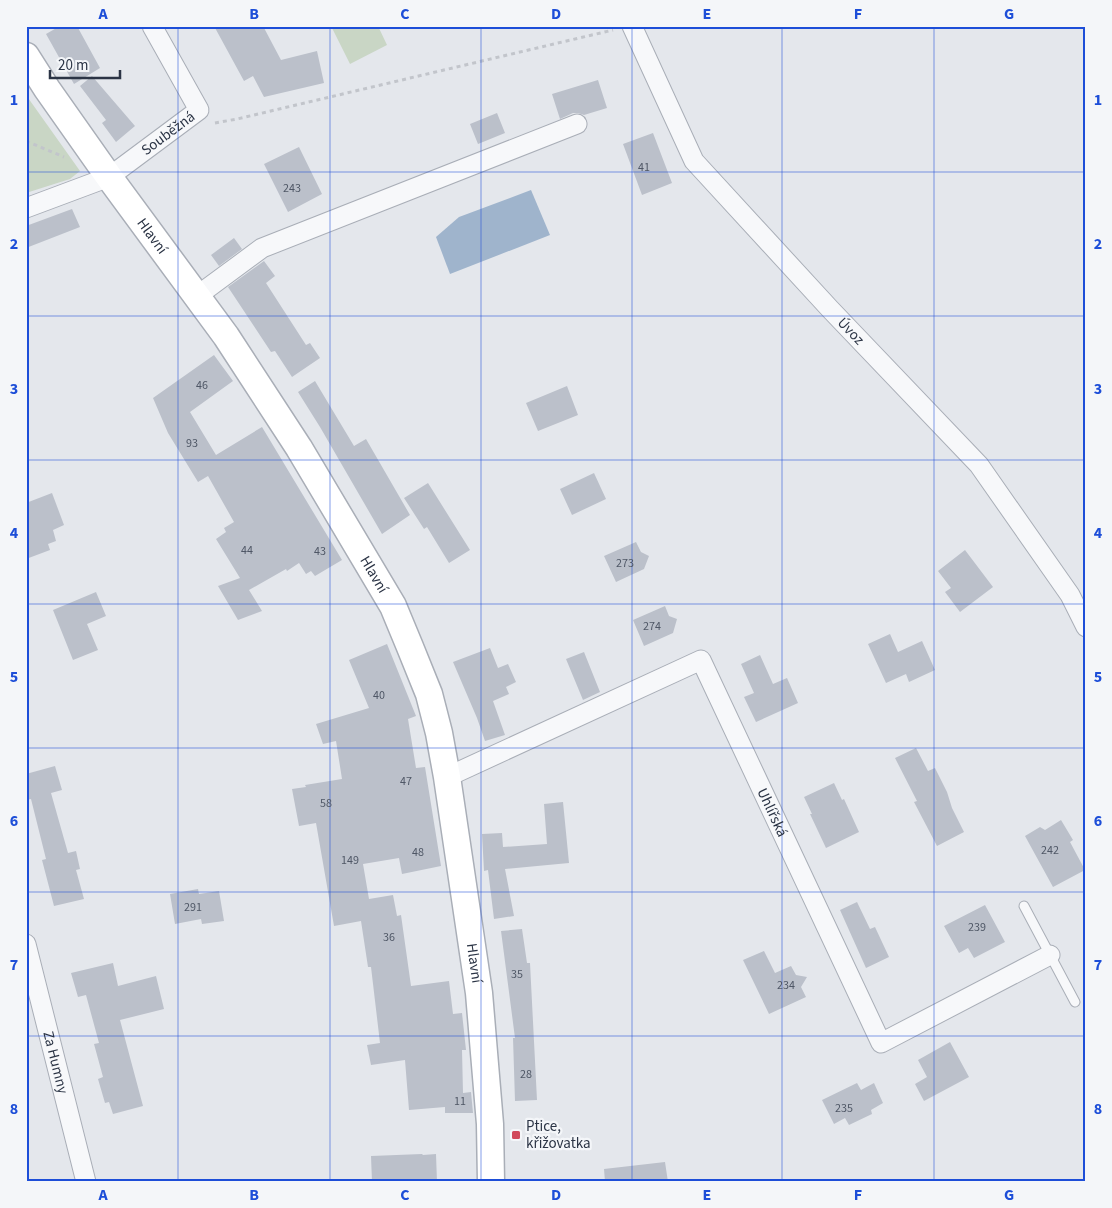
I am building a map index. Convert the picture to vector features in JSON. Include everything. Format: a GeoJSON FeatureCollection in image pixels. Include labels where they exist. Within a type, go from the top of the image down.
{"type":"FeatureCollection","features":[{"type":"Feature","properties":{"kind":"main road","name":"Hlavní"},"geometry":{"type":"LineString","coordinates":[[26,56],[101,180],[196,296],[226,336],[299,448],[393,606],[429,694],[448,776],[480,993],[490,1124],[491,1182]]}},
{"type":"Feature","properties":{"kind":"street","name":"Souběžná"},"geometry":{"type":"LineString","coordinates":[[101,180],[199,110],[152,26]]}},
{"type":"Feature","properties":{"kind":"street","name":"Úvoz"},"geometry":{"type":"LineString","coordinates":[[626,27],[694,161],[830,309],[979,465],[1070,595],[1086,626]]}},
{"type":"Feature","properties":{"kind":"street"},"geometry":{"type":"LineString","coordinates":[[196,296],[262,248],[577,124]]}},
{"type":"Feature","properties":{"kind":"street"},"geometry":{"type":"LineString","coordinates":[[26,208],[101,180]]}},
{"type":"Feature","properties":{"kind":"street","name":"Uhlířská"},"geometry":{"type":"LineString","coordinates":[[448,776],[701,660],[881,1043],[1050,955]]}},
{"type":"Feature","properties":{"kind":"street","name":"Za Humny"},"geometry":{"type":"LineString","coordinates":[[26,944],[86,1182]]}},
{"type":"Feature","properties":{"kind":"lane"},"geometry":{"type":"LineString","coordinates":[[1024,906],[1075,1002]]}},
{"type":"Feature","properties":{"kind":"path"},"geometry":{"type":"LineString","coordinates":[[210,124],[237,120],[626,27]]}},
{"type":"Feature","properties":{"kind":"path"},"geometry":{"type":"LineString","coordinates":[[26,142],[80,164],[101,180]]}},
{"type":"Feature","properties":{"kind":"green space"},"geometry":{"type":"Polygon","coordinates":[[[331,26],[378,26],[387,45],[350,64],[331,26]]]}},
{"type":"Feature","properties":{"kind":"green space"},"geometry":{"type":"Polygon","coordinates":[[[26,95],[80,171],[70,179],[26,193],[26,95]]]}},
{"type":"Feature","properties":{"kind":"water"},"geometry":{"type":"Polygon","coordinates":[[[531,190],[550,235],[450,274],[436,237],[459,217],[531,190]]]}},
{"type":"Feature","properties":{"kind":"building"},"geometry":{"type":"Polygon","coordinates":[[[60,26],[77,26],[100,68],[74,84],[46,34],[60,26]]]}},
{"type":"Feature","properties":{"kind":"building"},"geometry":{"type":"Polygon","coordinates":[[[214,26],[263,26],[281,60],[317,51],[324,83],[264,97],[253,76],[244,81],[214,26]]]}},
{"type":"Feature","properties":{"kind":"building"},"geometry":{"type":"Polygon","coordinates":[[[92,76],[135,126],[116,142],[102,123],[106,120],[80,86],[92,76]]]}},
{"type":"Feature","properties":{"kind":"building"},"geometry":{"type":"Polygon","coordinates":[[[598,80],[607,108],[584,115],[573,113],[560,119],[552,94],[598,80]]]}},
{"type":"Feature","properties":{"kind":"building"},"geometry":{"type":"Polygon","coordinates":[[[497,113],[505,133],[478,144],[470,124],[497,113]]]}},
{"type":"Feature","properties":{"kind":"building"},"geometry":{"type":"Polygon","coordinates":[[[653,133],[672,183],[642,195],[623,144],[653,133]]]}},
{"type":"Feature","properties":{"kind":"building"},"geometry":{"type":"Polygon","coordinates":[[[299,147],[322,194],[288,212],[264,164],[299,147]]]}},
{"type":"Feature","properties":{"kind":"building"},"geometry":{"type":"Polygon","coordinates":[[[72,209],[80,227],[26,248],[26,226],[72,209]]]}},
{"type":"Feature","properties":{"kind":"building"},"geometry":{"type":"Polygon","coordinates":[[[234,238],[242,249],[219,266],[211,255],[234,238]]]}},
{"type":"Feature","properties":{"kind":"building"},"geometry":{"type":"Polygon","coordinates":[[[264,261],[275,276],[266,283],[306,345],[310,343],[320,358],[292,377],[275,351],[271,352],[228,287],[264,261]]]}},
{"type":"Feature","properties":{"kind":"building"},"geometry":{"type":"Polygon","coordinates":[[[214,355],[233,381],[190,412],[216,455],[262,427],[342,560],[315,576],[311,571],[306,574],[299,563],[249,590],[262,611],[238,620],[218,586],[240,578],[216,539],[226,532],[224,528],[234,522],[208,476],[198,482],[168,433],[153,398],[214,355]]]}},
{"type":"Feature","properties":{"kind":"building"},"geometry":{"type":"Polygon","coordinates":[[[315,381],[354,446],[366,439],[410,515],[382,534],[298,392],[315,381]]]}},
{"type":"Feature","properties":{"kind":"building"},"geometry":{"type":"Polygon","coordinates":[[[567,386],[578,415],[538,431],[526,403],[567,386]]]}},
{"type":"Feature","properties":{"kind":"building"},"geometry":{"type":"Polygon","coordinates":[[[594,473],[606,499],[572,515],[560,489],[594,473]]]}},
{"type":"Feature","properties":{"kind":"building"},"geometry":{"type":"Polygon","coordinates":[[[428,483],[470,550],[449,563],[427,527],[424,529],[404,498],[428,483]]]}},
{"type":"Feature","properties":{"kind":"building"},"geometry":{"type":"Polygon","coordinates":[[[52,493],[64,525],[53,530],[56,541],[48,544],[50,550],[26,559],[26,503],[52,493]]]}},
{"type":"Feature","properties":{"kind":"building"},"geometry":{"type":"Polygon","coordinates":[[[636,542],[641,552],[649,556],[644,569],[616,582],[604,556],[636,542]]]}},
{"type":"Feature","properties":{"kind":"building"},"geometry":{"type":"Polygon","coordinates":[[[965,550],[993,587],[960,612],[945,592],[951,588],[938,571],[965,550]]]}},
{"type":"Feature","properties":{"kind":"building"},"geometry":{"type":"Polygon","coordinates":[[[96,592],[106,616],[87,624],[98,650],[73,660],[53,610],[96,592]]]}},
{"type":"Feature","properties":{"kind":"building"},"geometry":{"type":"Polygon","coordinates":[[[665,606],[669,616],[677,619],[673,633],[644,646],[633,620],[665,606]]]}},
{"type":"Feature","properties":{"kind":"building"},"geometry":{"type":"Polygon","coordinates":[[[890,634],[898,652],[922,641],[935,670],[909,682],[906,674],[886,683],[868,644],[890,634]]]}},
{"type":"Feature","properties":{"kind":"building"},"geometry":{"type":"Polygon","coordinates":[[[387,644],[416,716],[408,719],[416,768],[425,767],[441,866],[402,874],[399,858],[363,864],[369,899],[393,895],[397,916],[401,915],[411,986],[449,981],[453,1014],[462,1013],[466,1050],[462,1050],[463,1093],[471,1092],[473,1113],[445,1113],[445,1107],[409,1110],[405,1060],[371,1065],[367,1045],[380,1043],[371,967],[368,967],[361,921],[334,926],[316,823],[299,826],[292,789],[342,779],[336,741],[323,744],[316,724],[369,708],[349,660],[387,644]]]}},
{"type":"Feature","properties":{"kind":"building"},"geometry":{"type":"Polygon","coordinates":[[[490,648],[498,668],[508,664],[516,682],[506,687],[509,694],[493,701],[505,735],[485,741],[453,662],[490,648]]]}},
{"type":"Feature","properties":{"kind":"building"},"geometry":{"type":"Polygon","coordinates":[[[584,652],[600,692],[583,700],[566,659],[584,652]]]}},
{"type":"Feature","properties":{"kind":"building"},"geometry":{"type":"Polygon","coordinates":[[[760,655],[773,684],[787,678],[798,703],[756,722],[744,697],[754,693],[741,664],[760,655]]]}},
{"type":"Feature","properties":{"kind":"building"},"geometry":{"type":"Polygon","coordinates":[[[916,748],[928,771],[935,768],[964,832],[937,846],[914,802],[917,801],[895,758],[916,748]]]}},
{"type":"Feature","properties":{"kind":"building"},"geometry":{"type":"Polygon","coordinates":[[[55,766],[62,790],[51,793],[68,853],[76,851],[80,869],[76,870],[84,899],[54,906],[42,860],[46,859],[31,799],[26,800],[26,774],[55,766]]]}},
{"type":"Feature","properties":{"kind":"building"},"geometry":{"type":"Polygon","coordinates":[[[834,783],[842,800],[844,799],[859,832],[826,848],[804,797],[834,783]]]}},
{"type":"Feature","properties":{"kind":"building"},"geometry":{"type":"Polygon","coordinates":[[[563,802],[569,863],[505,869],[514,916],[494,919],[488,870],[484,871],[482,834],[502,833],[503,847],[547,844],[544,804],[563,802]]]}},
{"type":"Feature","properties":{"kind":"building"},"geometry":{"type":"Polygon","coordinates":[[[1061,820],[1073,840],[1070,842],[1085,870],[1053,887],[1025,836],[1040,827],[1045,830],[1061,820]]]}},
{"type":"Feature","properties":{"kind":"building"},"geometry":{"type":"Polygon","coordinates":[[[198,889],[199,894],[219,891],[224,921],[202,924],[201,919],[175,924],[170,894],[198,889]]]}},
{"type":"Feature","properties":{"kind":"building"},"geometry":{"type":"Polygon","coordinates":[[[857,902],[870,929],[875,927],[889,957],[866,968],[840,910],[857,902]]]}},
{"type":"Feature","properties":{"kind":"building"},"geometry":{"type":"Polygon","coordinates":[[[985,905],[1005,942],[974,958],[968,948],[959,953],[944,926],[985,905]]]}},
{"type":"Feature","properties":{"kind":"building"},"geometry":{"type":"Polygon","coordinates":[[[522,929],[527,963],[530,963],[537,1100],[515,1101],[513,1038],[515,1038],[501,931],[522,929]]]}},
{"type":"Feature","properties":{"kind":"building"},"geometry":{"type":"Polygon","coordinates":[[[764,951],[775,973],[791,966],[796,975],[807,977],[801,987],[806,997],[769,1014],[743,960],[764,951]]]}},
{"type":"Feature","properties":{"kind":"building"},"geometry":{"type":"Polygon","coordinates":[[[113,963],[118,986],[156,976],[164,1009],[120,1020],[143,1106],[113,1114],[109,1102],[105,1103],[98,1079],[103,1077],[94,1044],[99,1043],[86,995],[78,997],[71,973],[113,963]]]}},
{"type":"Feature","properties":{"kind":"building"},"geometry":{"type":"Polygon","coordinates":[[[950,1042],[969,1077],[924,1101],[915,1084],[927,1077],[918,1060],[950,1042]]]}},
{"type":"Feature","properties":{"kind":"building"},"geometry":{"type":"Polygon","coordinates":[[[857,1083],[861,1090],[874,1083],[883,1103],[871,1110],[872,1114],[849,1125],[845,1118],[834,1124],[822,1100],[857,1083]]]}},
{"type":"Feature","properties":{"kind":"building"},"geometry":{"type":"Polygon","coordinates":[[[436,1154],[437,1182],[372,1182],[371,1156],[436,1154]]]}},
{"type":"Feature","properties":{"kind":"building"},"geometry":{"type":"Polygon","coordinates":[[[665,1162],[668,1182],[605,1182],[604,1169],[665,1162]]]}},
{"type":"Feature","properties":{"kind":"place","name":"Ptice, křižovatka"},"geometry":{"type":"Point","coordinates":[516,1135]}}]}
